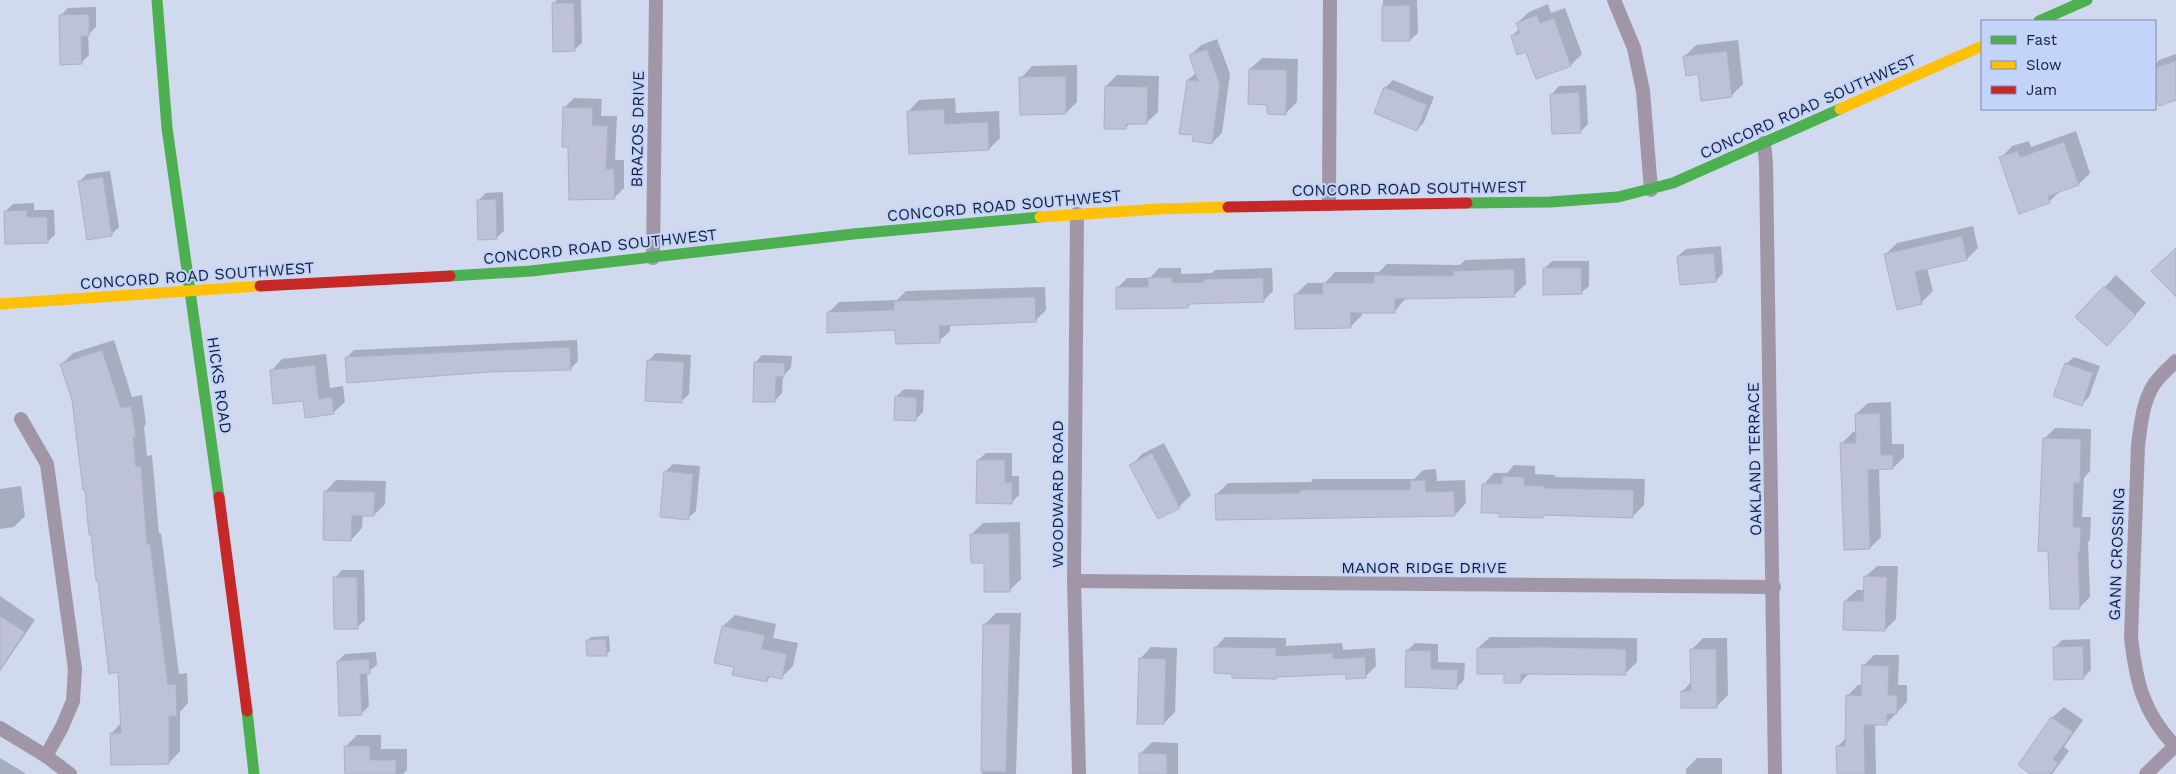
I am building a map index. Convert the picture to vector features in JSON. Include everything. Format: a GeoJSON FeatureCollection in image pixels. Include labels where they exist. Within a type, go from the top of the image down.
{"type":"FeatureCollection","features":[{"type":"Feature","properties":{"kind":"street","name":"HICKS ROAD"},"geometry":{"type":"LineString","coordinates":[[157,0],[162,86],[241,656],[254,774]]}},
{"type":"Feature","properties":{"kind":"street","name":"BRAZOS DRIVE"},"geometry":{"type":"LineString","coordinates":[[653,258],[656,0]]}},
{"type":"Feature","properties":{"kind":"street"},"geometry":{"type":"LineString","coordinates":[[1329,204],[1330,0]]}},
{"type":"Feature","properties":{"kind":"street"},"geometry":{"type":"LineString","coordinates":[[1614,0],[1634,48],[1643,91],[1652,190]]}},
{"type":"Feature","properties":{"kind":"street"},"geometry":{"type":"LineString","coordinates":[[2041,20],[2087,0]]}},
{"type":"Feature","properties":{"kind":"street","name":"CONCORD ROAD SOUTHWEST"},"geometry":{"type":"LineString","coordinates":[[0,304],[189,290],[451,277],[531,271],[853,234],[1076,214],[1158,209],[1329,204],[1550,202],[1618,197],[1652,190],[1673,183],[1981,46]]}},
{"type":"Feature","properties":{"kind":"street","name":"OAKLAND TERRACE"},"geometry":{"type":"LineString","coordinates":[[1764,143],[1766,162],[1774,587],[1775,774]]}},
{"type":"Feature","properties":{"kind":"street","name":"WOODWARD ROAD"},"geometry":{"type":"LineString","coordinates":[[1076,214],[1074,581],[1079,774]]}},
{"type":"Feature","properties":{"kind":"street","name":"GANN CROSSING"},"geometry":{"type":"LineString","coordinates":[[2176,361],[2157,379],[2146,401],[2141,421],[2138,446],[2131,637],[2134,666],[2140,694],[2160,730],[2176,746]]}},
{"type":"Feature","properties":{"kind":"street"},"geometry":{"type":"LineString","coordinates":[[21,419],[47,464],[75,669],[73,701],[62,727],[46,756]]}},
{"type":"Feature","properties":{"kind":"street","name":"MANOR RIDGE DRIVE"},"geometry":{"type":"LineString","coordinates":[[1074,581],[1774,587]]}},
{"type":"Feature","properties":{"kind":"street"},"geometry":{"type":"LineString","coordinates":[[0,728],[46,756],[70,774]]}},
{"type":"Feature","properties":{"kind":"street"},"geometry":{"type":"LineString","coordinates":[[2146,774],[2176,746]]}},
{"type":"Feature","properties":{"kind":"building"},"geometry":{"type":"Polygon","coordinates":[[[552,3],[574,3],[575,51],[553,52],[552,3]]]}},
{"type":"Feature","properties":{"kind":"building"},"geometry":{"type":"Polygon","coordinates":[[[1410,5],[1410,41],[1382,41],[1382,6],[1410,5]]]}},
{"type":"Feature","properties":{"kind":"building"},"geometry":{"type":"Polygon","coordinates":[[[89,14],[89,36],[81,36],[82,64],[60,65],[59,15],[89,14]]]}},
{"type":"Feature","properties":{"kind":"building"},"geometry":{"type":"Polygon","coordinates":[[[1537,15],[1540,23],[1554,18],[1571,66],[1536,79],[1526,52],[1517,55],[1511,36],[1520,33],[1516,23],[1537,15]]]}},
{"type":"Feature","properties":{"kind":"building"},"geometry":{"type":"Polygon","coordinates":[[[1207,49],[1220,85],[1212,144],[1192,141],[1193,135],[1179,134],[1187,80],[1198,81],[1189,55],[1207,49]]]}},
{"type":"Feature","properties":{"kind":"building"},"geometry":{"type":"Polygon","coordinates":[[[1727,51],[1732,97],[1701,101],[1698,74],[1686,76],[1683,56],[1727,51]]]}},
{"type":"Feature","properties":{"kind":"building"},"geometry":{"type":"Polygon","coordinates":[[[2176,61],[2176,100],[2159,106],[2156,97],[2156,68],[2176,61]]]}},
{"type":"Feature","properties":{"kind":"building"},"geometry":{"type":"Polygon","coordinates":[[[1249,69],[1287,70],[1286,115],[1267,114],[1267,105],[1248,104],[1249,69]]]}},
{"type":"Feature","properties":{"kind":"building"},"geometry":{"type":"Polygon","coordinates":[[[1066,76],[1066,114],[1020,115],[1019,77],[1066,76]]]}},
{"type":"Feature","properties":{"kind":"building"},"geometry":{"type":"Polygon","coordinates":[[[1105,86],[1148,87],[1147,124],[1126,124],[1126,129],[1104,129],[1105,86]]]}},
{"type":"Feature","properties":{"kind":"building"},"geometry":{"type":"Polygon","coordinates":[[[1384,87],[1427,105],[1417,131],[1374,113],[1384,87]]]}},
{"type":"Feature","properties":{"kind":"building"},"geometry":{"type":"Polygon","coordinates":[[[1579,92],[1581,133],[1552,134],[1550,94],[1579,92]]]}},
{"type":"Feature","properties":{"kind":"building"},"geometry":{"type":"Polygon","coordinates":[[[563,107],[593,108],[592,125],[608,126],[606,169],[614,169],[615,199],[569,200],[568,147],[562,147],[563,107]]]}},
{"type":"Feature","properties":{"kind":"building"},"geometry":{"type":"Polygon","coordinates":[[[944,109],[945,124],[988,122],[989,150],[909,154],[907,111],[944,109]]]}},
{"type":"Feature","properties":{"kind":"building"},"geometry":{"type":"Polygon","coordinates":[[[2064,142],[2079,185],[2048,196],[2050,203],[2019,214],[1999,157],[2018,151],[2020,157],[2064,142]]]}},
{"type":"Feature","properties":{"kind":"building"},"geometry":{"type":"Polygon","coordinates":[[[103,177],[112,236],[87,240],[78,181],[103,177]]]}},
{"type":"Feature","properties":{"kind":"building"},"geometry":{"type":"Polygon","coordinates":[[[496,199],[497,239],[478,240],[477,200],[496,199]]]}},
{"type":"Feature","properties":{"kind":"building"},"geometry":{"type":"Polygon","coordinates":[[[27,210],[27,217],[47,217],[48,243],[5,244],[4,211],[27,210]]]}},
{"type":"Feature","properties":{"kind":"building"},"geometry":{"type":"Polygon","coordinates":[[[1962,236],[1967,260],[1915,272],[1922,304],[1897,310],[1884,254],[1962,236]]]}},
{"type":"Feature","properties":{"kind":"building"},"geometry":{"type":"Polygon","coordinates":[[[2176,248],[2176,297],[2151,271],[2176,248]]]}},
{"type":"Feature","properties":{"kind":"building"},"geometry":{"type":"Polygon","coordinates":[[[1714,253],[1716,282],[1680,285],[1677,256],[1714,253]]]}},
{"type":"Feature","properties":{"kind":"building"},"geometry":{"type":"Polygon","coordinates":[[[1543,268],[1581,268],[1582,294],[1543,295],[1543,268]]]}},
{"type":"Feature","properties":{"kind":"building"},"geometry":{"type":"Polygon","coordinates":[[[1514,269],[1515,297],[1395,299],[1395,313],[1350,313],[1351,328],[1295,329],[1294,294],[1323,294],[1322,283],[1374,283],[1374,275],[1453,276],[1453,271],[1514,269]]]}},
{"type":"Feature","properties":{"kind":"building"},"geometry":{"type":"Polygon","coordinates":[[[1172,277],[1172,283],[1204,282],[1204,279],[1263,278],[1264,302],[1188,304],[1188,308],[1116,309],[1116,287],[1148,287],[1148,278],[1172,277]]]}},
{"type":"Feature","properties":{"kind":"building"},"geometry":{"type":"Polygon","coordinates":[[[2104,286],[2136,315],[2107,346],[2075,317],[2104,286]]]}},
{"type":"Feature","properties":{"kind":"building"},"geometry":{"type":"Polygon","coordinates":[[[1035,297],[1036,322],[939,326],[940,343],[896,344],[895,330],[827,333],[827,312],[894,310],[894,301],[1035,297]]]}},
{"type":"Feature","properties":{"kind":"building"},"geometry":{"type":"Polygon","coordinates":[[[570,347],[571,370],[488,372],[347,383],[345,357],[570,347]]]}},
{"type":"Feature","properties":{"kind":"building"},"geometry":{"type":"Polygon","coordinates":[[[102,350],[121,408],[131,406],[136,437],[133,437],[136,467],[141,466],[147,544],[150,544],[168,685],[176,684],[177,716],[169,716],[169,764],[111,765],[110,733],[121,733],[118,672],[109,674],[98,581],[96,581],[91,534],[89,535],[85,490],[83,490],[72,400],[60,364],[102,350]]]}},
{"type":"Feature","properties":{"kind":"building"},"geometry":{"type":"Polygon","coordinates":[[[647,360],[684,362],[682,403],[645,401],[647,360]]]}},
{"type":"Feature","properties":{"kind":"building"},"geometry":{"type":"Polygon","coordinates":[[[754,362],[785,363],[784,377],[776,377],[775,402],[753,402],[754,362]]]}},
{"type":"Feature","properties":{"kind":"building"},"geometry":{"type":"Polygon","coordinates":[[[2065,363],[2093,373],[2082,406],[2053,396],[2065,363]]]}},
{"type":"Feature","properties":{"kind":"building"},"geometry":{"type":"Polygon","coordinates":[[[315,365],[319,399],[332,397],[334,414],[305,418],[303,401],[273,404],[270,370],[315,365]]]}},
{"type":"Feature","properties":{"kind":"building"},"geometry":{"type":"Polygon","coordinates":[[[895,396],[917,398],[916,421],[894,420],[895,396]]]}},
{"type":"Feature","properties":{"kind":"building"},"geometry":{"type":"Polygon","coordinates":[[[1880,413],[1881,455],[1893,455],[1893,469],[1868,470],[1870,549],[1844,550],[1840,443],[1856,443],[1855,414],[1880,413]]]}},
{"type":"Feature","properties":{"kind":"building"},"geometry":{"type":"Polygon","coordinates":[[[2043,438],[2081,439],[2080,483],[2074,483],[2073,527],[2081,527],[2080,552],[2078,552],[2080,609],[2050,609],[2048,551],[2038,551],[2043,438]]]}},
{"type":"Feature","properties":{"kind":"building"},"geometry":{"type":"Polygon","coordinates":[[[1152,453],[1180,508],[1158,519],[1129,465],[1152,453]]]}},
{"type":"Feature","properties":{"kind":"building"},"geometry":{"type":"Polygon","coordinates":[[[977,460],[1005,460],[1005,483],[1012,483],[1012,504],[976,503],[977,460]]]}},
{"type":"Feature","properties":{"kind":"building"},"geometry":{"type":"Polygon","coordinates":[[[664,471],[693,474],[689,520],[660,517],[664,471]]]}},
{"type":"Feature","properties":{"kind":"building"},"geometry":{"type":"Polygon","coordinates":[[[1502,476],[1524,477],[1524,485],[1544,486],[1544,488],[1634,490],[1633,518],[1544,515],[1543,518],[1499,517],[1499,513],[1481,513],[1482,484],[1502,484],[1502,476]]]}},
{"type":"Feature","properties":{"kind":"building"},"geometry":{"type":"Polygon","coordinates":[[[1425,480],[1426,492],[1454,491],[1455,516],[1216,520],[1215,494],[1300,493],[1300,490],[1410,490],[1410,481],[1425,480]]]}},
{"type":"Feature","properties":{"kind":"building"},"geometry":{"type":"Polygon","coordinates":[[[324,491],[375,492],[374,516],[352,516],[351,541],[323,540],[324,491]]]}},
{"type":"Feature","properties":{"kind":"building"},"geometry":{"type":"Polygon","coordinates":[[[1009,533],[1010,592],[984,592],[984,563],[971,563],[970,534],[1009,533]]]}},
{"type":"Feature","properties":{"kind":"building"},"geometry":{"type":"Polygon","coordinates":[[[1864,576],[1887,577],[1885,631],[1843,630],[1844,601],[1863,601],[1864,576]]]}},
{"type":"Feature","properties":{"kind":"building"},"geometry":{"type":"Polygon","coordinates":[[[333,577],[357,577],[358,629],[334,629],[333,577]]]}},
{"type":"Feature","properties":{"kind":"building"},"geometry":{"type":"Polygon","coordinates":[[[0,616],[25,632],[0,670],[0,616]]]}},
{"type":"Feature","properties":{"kind":"building"},"geometry":{"type":"Polygon","coordinates":[[[983,624],[1010,624],[1006,772],[981,772],[983,624]]]}},
{"type":"Feature","properties":{"kind":"building"},"geometry":{"type":"Polygon","coordinates":[[[722,626],[765,635],[762,649],[787,654],[782,679],[768,676],[767,682],[732,675],[734,667],[714,663],[722,626]]]}},
{"type":"Feature","properties":{"kind":"building"},"geometry":{"type":"Polygon","coordinates":[[[606,639],[607,656],[587,656],[586,640],[606,639]]]}},
{"type":"Feature","properties":{"kind":"building"},"geometry":{"type":"Polygon","coordinates":[[[2083,646],[2084,679],[2054,680],[2053,647],[2083,646]]]}},
{"type":"Feature","properties":{"kind":"building"},"geometry":{"type":"Polygon","coordinates":[[[1214,647],[1276,648],[1276,656],[1333,653],[1333,659],[1365,657],[1366,678],[1346,679],[1346,674],[1276,677],[1276,679],[1232,678],[1232,674],[1214,673],[1214,647]]]}},
{"type":"Feature","properties":{"kind":"building"},"geometry":{"type":"Polygon","coordinates":[[[1477,648],[1626,649],[1626,675],[1521,674],[1521,683],[1504,683],[1504,674],[1477,674],[1477,648]]]}},
{"type":"Feature","properties":{"kind":"building"},"geometry":{"type":"Polygon","coordinates":[[[1690,649],[1716,649],[1717,708],[1681,708],[1681,691],[1691,691],[1690,649]]]}},
{"type":"Feature","properties":{"kind":"building"},"geometry":{"type":"Polygon","coordinates":[[[1406,650],[1431,651],[1431,669],[1458,670],[1457,689],[1405,687],[1406,650]]]}},
{"type":"Feature","properties":{"kind":"building"},"geometry":{"type":"Polygon","coordinates":[[[1139,658],[1166,659],[1164,724],[1137,724],[1139,658]]]}},
{"type":"Feature","properties":{"kind":"building"},"geometry":{"type":"Polygon","coordinates":[[[369,659],[370,674],[360,674],[362,715],[339,716],[337,661],[369,659]]]}},
{"type":"Feature","properties":{"kind":"building"},"geometry":{"type":"Polygon","coordinates":[[[1862,665],[1889,666],[1888,695],[1897,695],[1897,714],[1887,714],[1887,725],[1864,725],[1865,774],[1837,774],[1836,746],[1845,746],[1846,695],[1861,696],[1862,665]]]}},
{"type":"Feature","properties":{"kind":"building"},"geometry":{"type":"Polygon","coordinates":[[[2051,717],[2073,732],[2053,759],[2058,763],[2050,774],[2030,774],[2018,765],[2051,717]]]}},
{"type":"Feature","properties":{"kind":"building"},"geometry":{"type":"Polygon","coordinates":[[[344,746],[370,746],[370,760],[396,760],[396,774],[345,774],[344,746]]]}},
{"type":"Feature","properties":{"kind":"building"},"geometry":{"type":"Polygon","coordinates":[[[1139,753],[1167,754],[1167,774],[1139,774],[1139,753]]]}},
{"type":"Feature","properties":{"kind":"traffic: fast"},"geometry":{"type":"LineString","coordinates":[[157,0],[167,128],[219,497]]}},
{"type":"Feature","properties":{"kind":"traffic: fast"},"geometry":{"type":"LineString","coordinates":[[2041,20],[2087,0]]}},
{"type":"Feature","properties":{"kind":"traffic: fast"},"geometry":{"type":"LineString","coordinates":[[1467,203],[1550,202],[1618,197],[1673,183],[1840,109]]}},
{"type":"Feature","properties":{"kind":"traffic: fast"},"geometry":{"type":"LineString","coordinates":[[450,276],[531,271],[853,234],[1040,217]]}},
{"type":"Feature","properties":{"kind":"traffic: fast"},"geometry":{"type":"LineString","coordinates":[[247,711],[254,774]]}},
{"type":"Feature","properties":{"kind":"traffic: slow"},"geometry":{"type":"LineString","coordinates":[[1840,109],[1981,46]]}},
{"type":"Feature","properties":{"kind":"traffic: slow"},"geometry":{"type":"LineString","coordinates":[[1040,217],[1159,209],[1228,207]]}},
{"type":"Feature","properties":{"kind":"traffic: slow"},"geometry":{"type":"LineString","coordinates":[[0,304],[260,286]]}},
{"type":"Feature","properties":{"kind":"traffic: jam"},"geometry":{"type":"LineString","coordinates":[[1228,207],[1467,203]]}},
{"type":"Feature","properties":{"kind":"traffic: jam"},"geometry":{"type":"LineString","coordinates":[[260,286],[450,276]]}},
{"type":"Feature","properties":{"kind":"traffic: jam"},"geometry":{"type":"LineString","coordinates":[[219,497],[247,711]]}}]}
